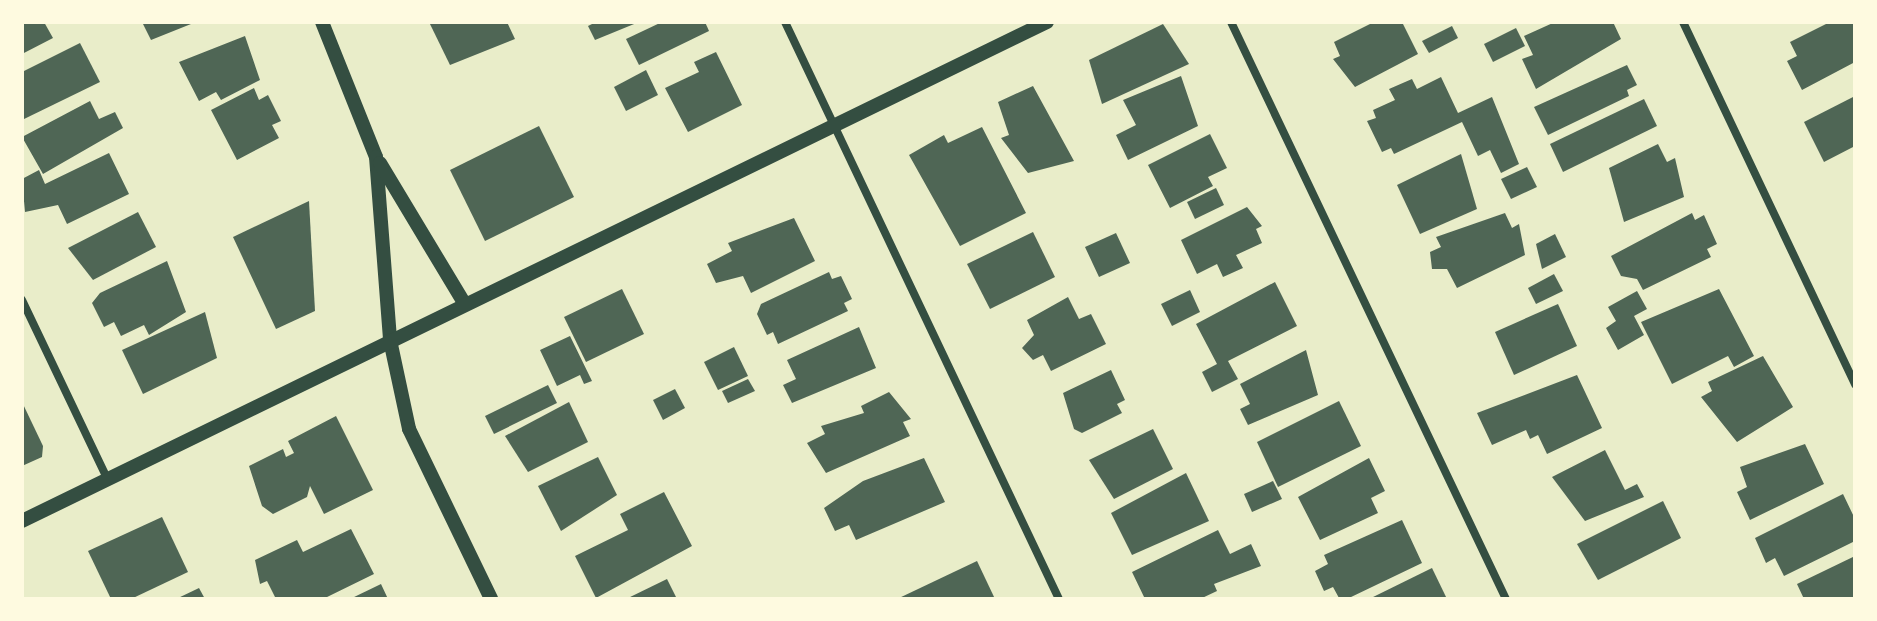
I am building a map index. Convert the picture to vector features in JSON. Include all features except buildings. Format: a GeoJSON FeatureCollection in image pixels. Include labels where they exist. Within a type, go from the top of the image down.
{"type":"FeatureCollection","features":[{"type":"Feature","properties":{"kind":"street"},"geometry":{"type":"LineString","coordinates":[[322,22],[376,157],[464,303]]}},
{"type":"Feature","properties":{"kind":"street"},"geometry":{"type":"LineString","coordinates":[[785,22],[1059,599]]}},
{"type":"Feature","properties":{"kind":"street"},"geometry":{"type":"LineString","coordinates":[[22,521],[464,303],[1047,22]]}},
{"type":"Feature","properties":{"kind":"street"},"geometry":{"type":"LineString","coordinates":[[1231,22],[1506,599]]}},
{"type":"Feature","properties":{"kind":"street"},"geometry":{"type":"LineString","coordinates":[[1683,22],[1855,385]]}},
{"type":"Feature","properties":{"kind":"street"},"geometry":{"type":"LineString","coordinates":[[376,157],[390,340],[409,429],[491,599]]}},
{"type":"Feature","properties":{"kind":"street"},"geometry":{"type":"LineString","coordinates":[[22,300],[107,478]]}}]}
